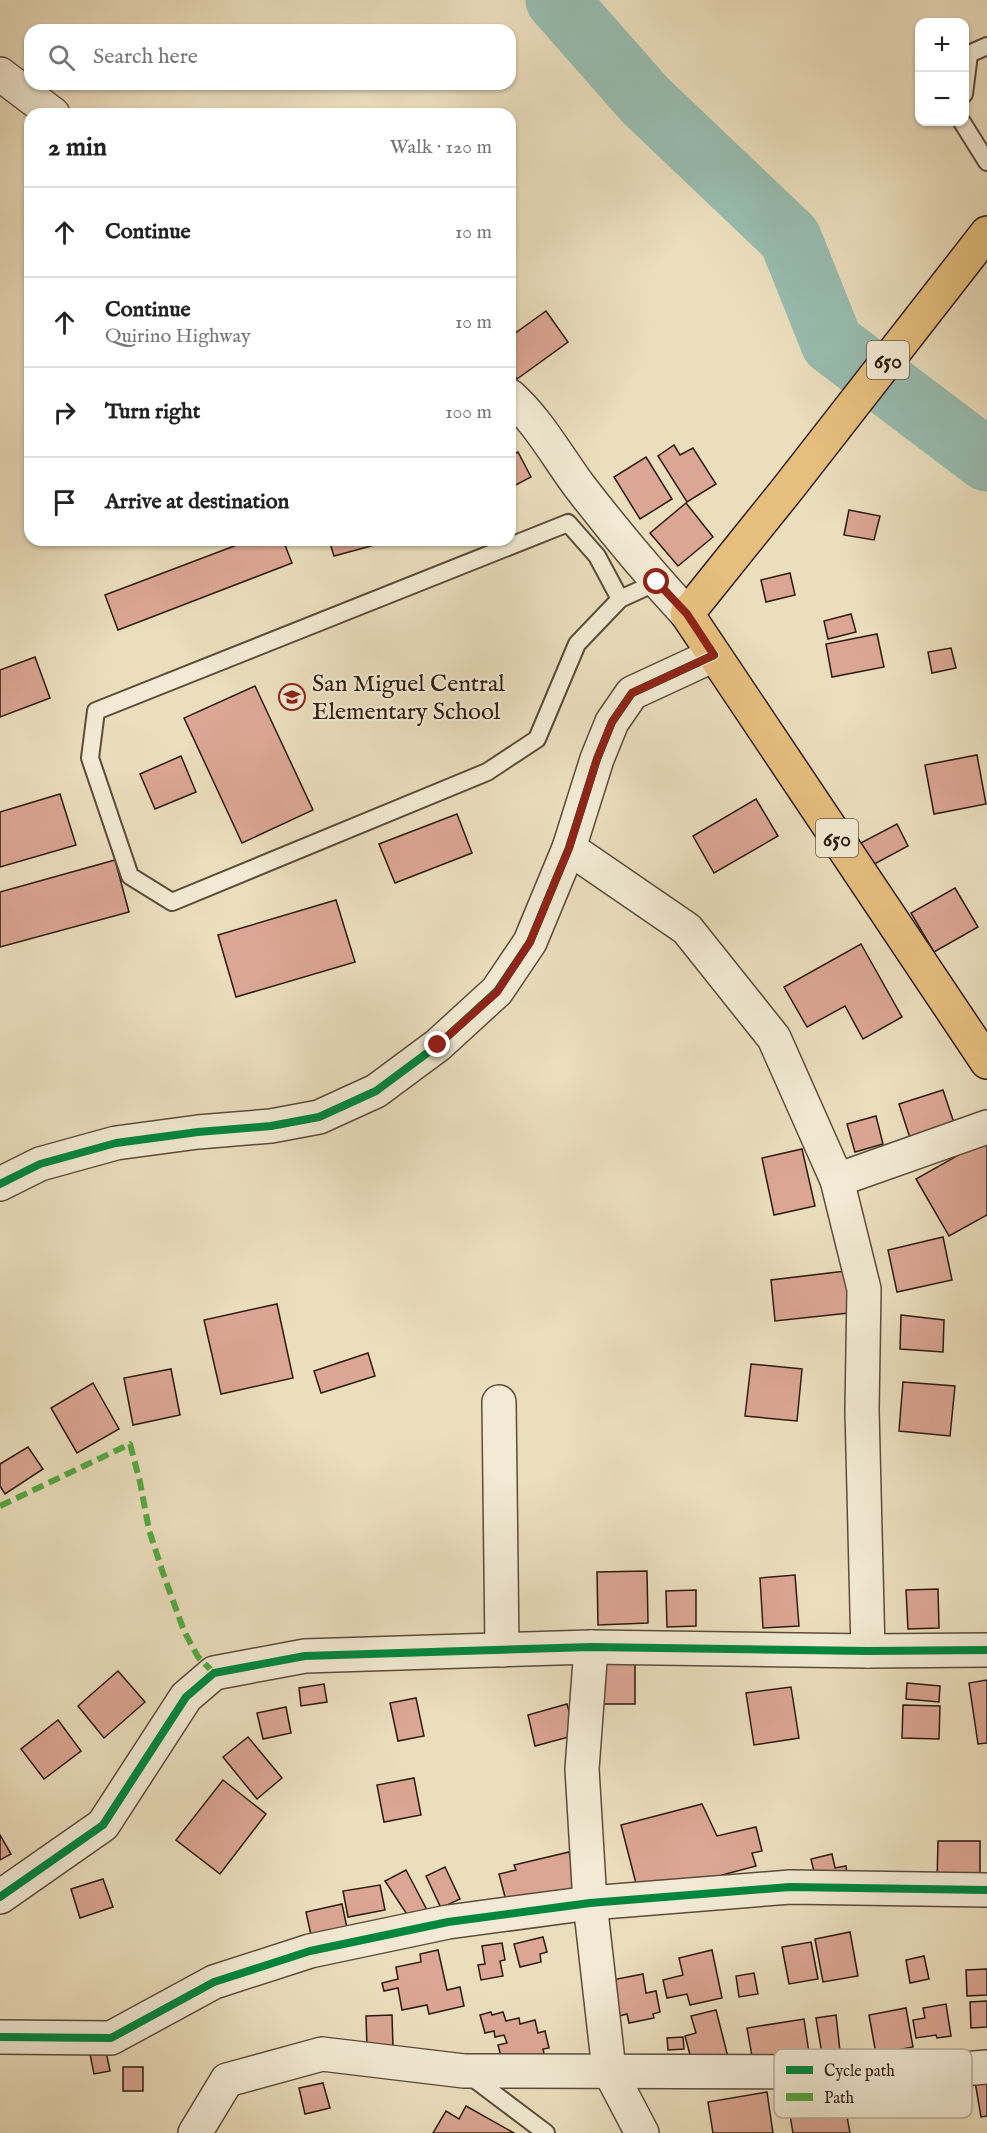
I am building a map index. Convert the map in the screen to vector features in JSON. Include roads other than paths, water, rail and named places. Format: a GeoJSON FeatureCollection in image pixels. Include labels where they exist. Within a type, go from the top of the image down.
{"type":"FeatureCollection","features":[{"type":"Feature","properties":{"kind":"main road","name":"650"},"geometry":{"type":"LineString","coordinates":[[987,233],[687,614],[987,1062]]}},
{"type":"Feature","properties":{"kind":"street"},"geometry":{"type":"LineString","coordinates":[[0,74],[45,108]]}},
{"type":"Feature","properties":{"kind":"street"},"geometry":{"type":"LineString","coordinates":[[516,401],[524,408],[580,487],[657,582],[687,614]]}},
{"type":"Feature","properties":{"kind":"street"},"geometry":{"type":"LineString","coordinates":[[0,1184],[40,1164],[116,1143],[198,1132],[272,1126],[319,1117],[376,1091],[438,1045],[497,992],[530,942],[569,848],[597,759],[612,722],[632,693],[714,655]]}},
{"type":"Feature","properties":{"kind":"street"},"geometry":{"type":"LineString","coordinates":[[569,848],[687,929],[774,1038],[837,1180],[864,1289],[862,1410],[868,1651]]}},
{"type":"Feature","properties":{"kind":"street"},"geometry":{"type":"LineString","coordinates":[[837,1180],[987,1127]]}},
{"type":"Feature","properties":{"kind":"street"},"geometry":{"type":"LineString","coordinates":[[499,1402],[502,1650]]}},
{"type":"Feature","properties":{"kind":"street"},"geometry":{"type":"LineString","coordinates":[[591,1647],[582,1769],[590,1903],[609,2070],[642,2133]]}},
{"type":"Feature","properties":{"kind":"street"},"geometry":{"type":"LineString","coordinates":[[0,1898],[104,1825],[186,1697],[214,1672],[305,1656],[591,1647],[868,1651],[987,1650]]}},
{"type":"Feature","properties":{"kind":"street"},"geometry":{"type":"LineString","coordinates":[[0,2037],[111,2038],[214,1982],[310,1951],[448,1922],[590,1903],[790,1887],[987,1890]]}},
{"type":"Feature","properties":{"kind":"street"},"geometry":{"type":"LineString","coordinates":[[195,2133],[227,2080],[322,2054],[464,2071],[774,2071]]}},
{"type":"Feature","properties":{"kind":"street"},"geometry":{"type":"LineString","coordinates":[[972,2068],[987,2067]]}},
{"type":"Feature","properties":{"kind":"lane"},"geometry":{"type":"LineString","coordinates":[[967,72],[969,54],[987,46]]}},
{"type":"Feature","properties":{"kind":"lane"},"geometry":{"type":"LineString","coordinates":[[964,126],[987,162]]}},
{"type":"Feature","properties":{"kind":"lane"},"geometry":{"type":"LineString","coordinates":[[516,544],[568,523],[597,556],[620,599]]}},
{"type":"Feature","properties":{"kind":"lane"},"geometry":{"type":"LineString","coordinates":[[510,546],[96,711],[90,758],[130,876],[172,902],[487,772],[537,739],[577,644],[620,599],[657,582]]}},
{"type":"Feature","properties":{"kind":"lane"},"geometry":{"type":"LineString","coordinates":[[464,2071],[546,2133]]}},
{"type":"Feature","properties":{"kind":"waterway"},"geometry":{"type":"LineString","coordinates":[[557,0],[645,100],[790,238],[832,343],[987,460]]}},
{"type":"Feature","properties":{"kind":"place","name":"San Miguel Central Elementary School"},"geometry":{"type":"Point","coordinates":[292,697]}}]}
